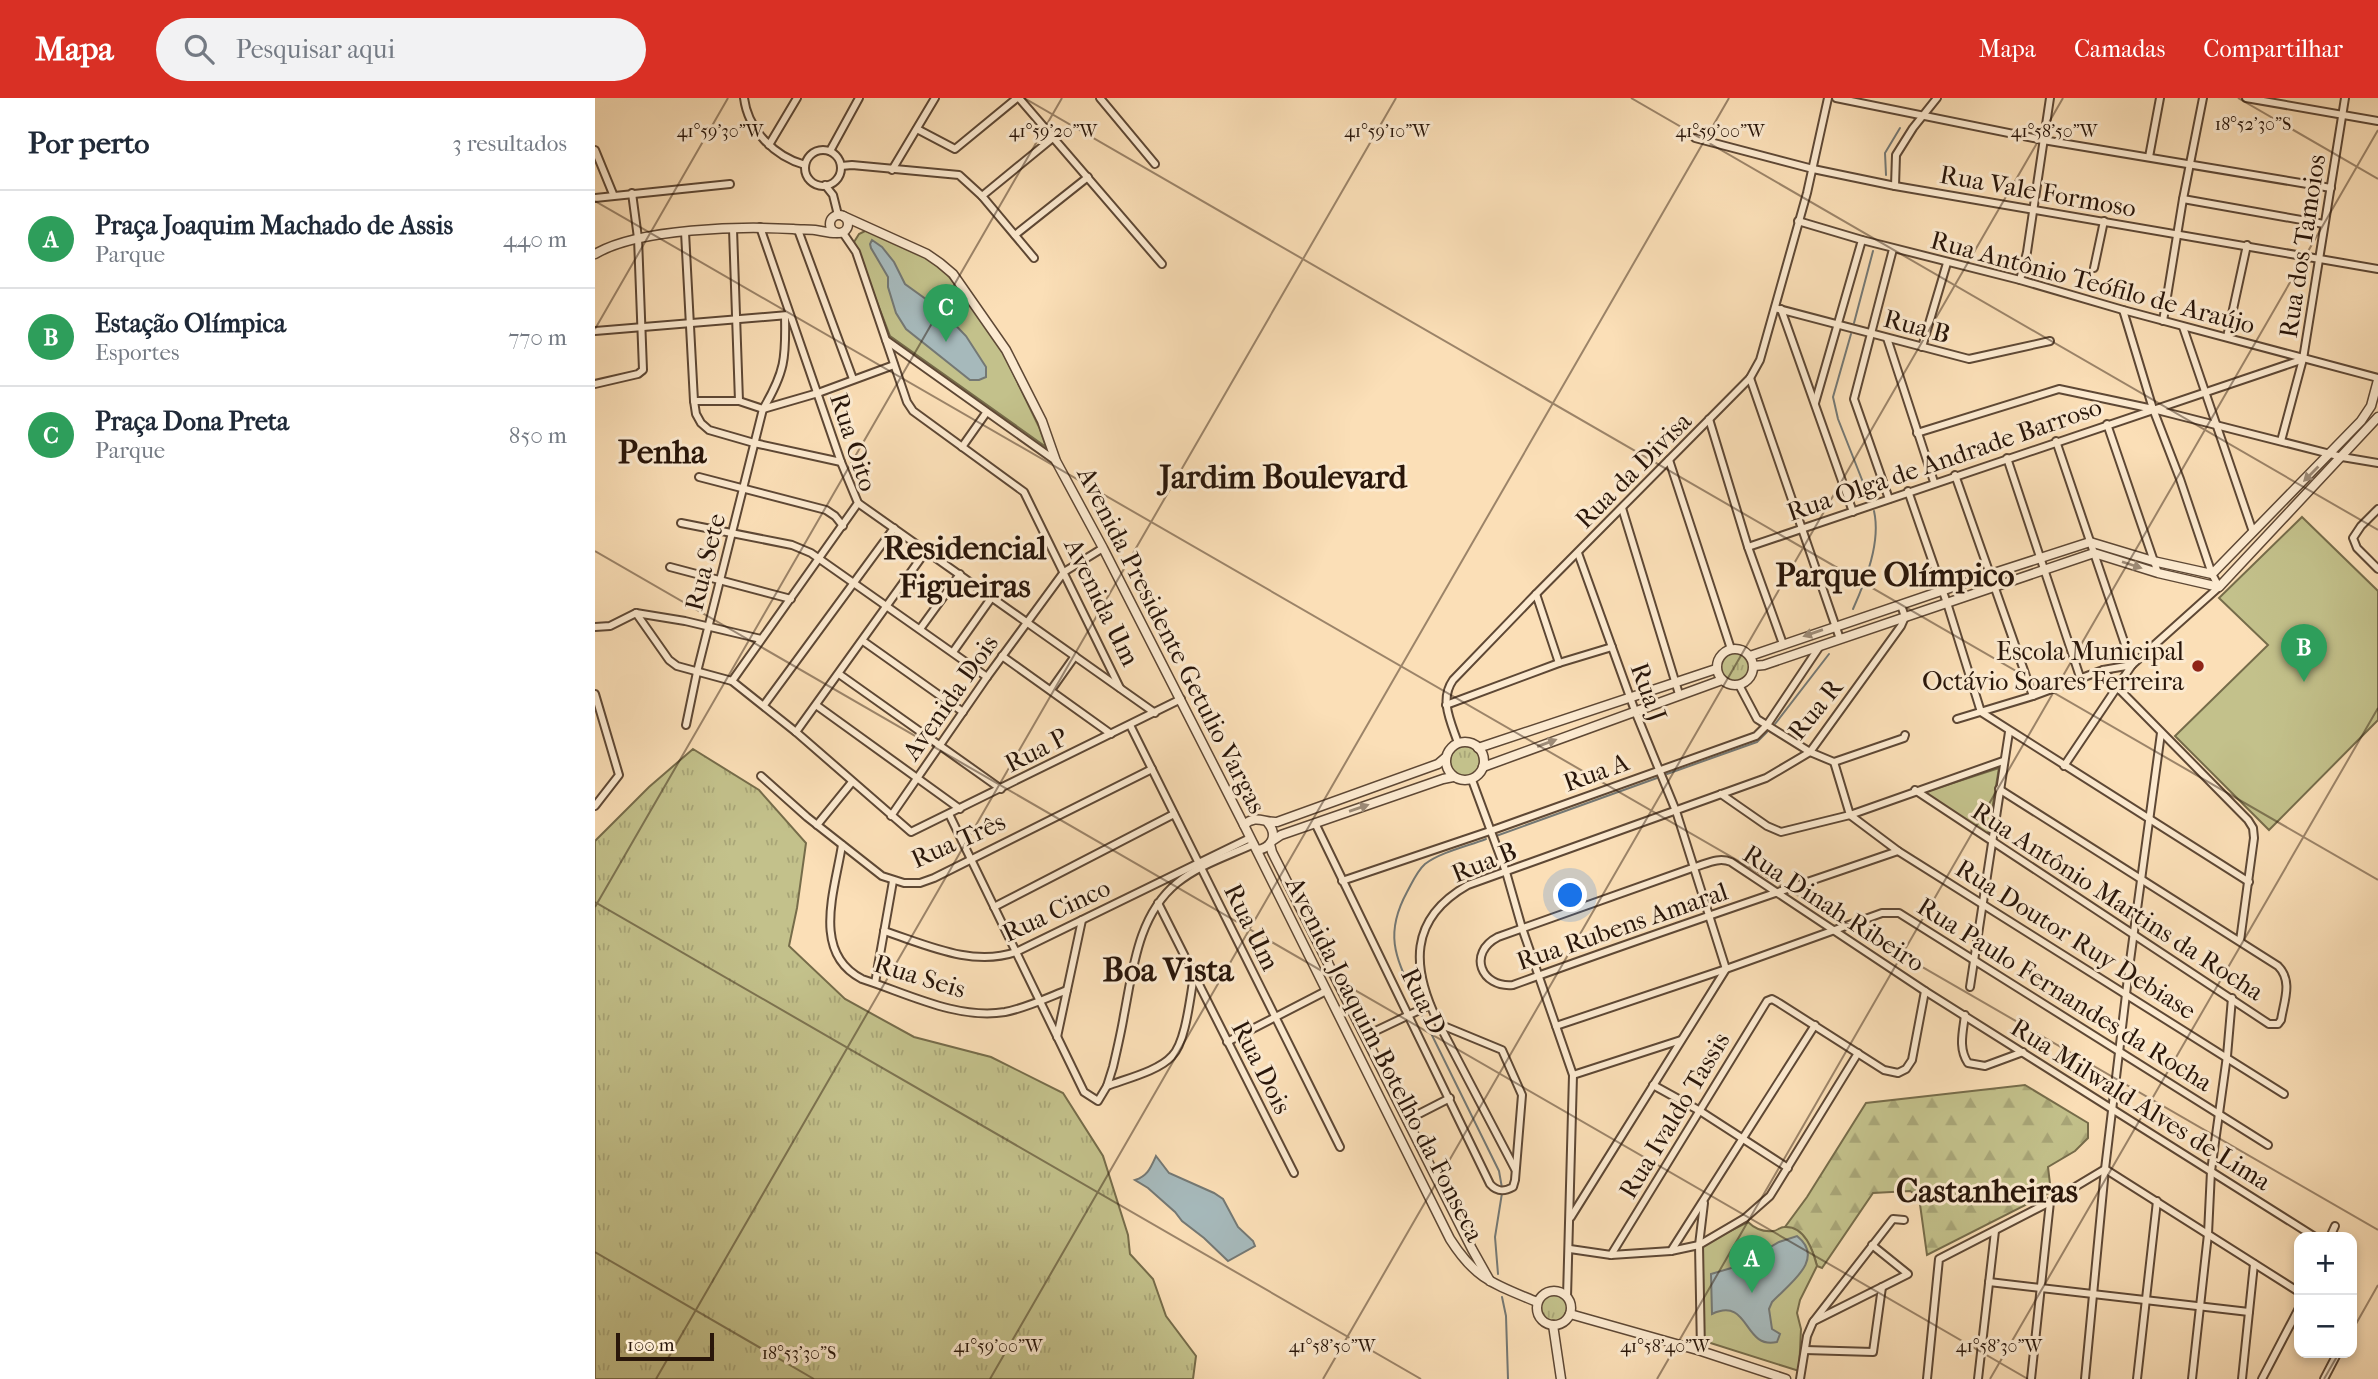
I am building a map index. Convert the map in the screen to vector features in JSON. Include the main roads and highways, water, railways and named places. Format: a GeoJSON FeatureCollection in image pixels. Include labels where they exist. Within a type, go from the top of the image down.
{"type":"FeatureCollection","features":[{"type":"Feature","properties":{"kind":"waterway"},"geometry":{"type":"LineString","coordinates":[[1886,175],[1885,153],[1900,128]]}},
{"type":"Feature","properties":{"kind":"waterway"},"geometry":{"type":"LineString","coordinates":[[1854,323],[1873,251]]}},
{"type":"Feature","properties":{"kind":"waterway"},"geometry":{"type":"LineString","coordinates":[[1851,334],[1833,397],[1838,419],[1870,500]]}},
{"type":"Feature","properties":{"kind":"waterway"},"geometry":{"type":"LineString","coordinates":[[1853,609],[1874,548],[1874,511]]}},
{"type":"Feature","properties":{"kind":"waterway"},"geometry":{"type":"LineString","coordinates":[[1775,724],[1829,654]]}},
{"type":"Feature","properties":{"kind":"waterway"},"geometry":{"type":"LineString","coordinates":[[1667,774],[1757,742],[1767,732]]}},
{"type":"Feature","properties":{"kind":"waterway"},"geometry":{"type":"LineString","coordinates":[[1496,836],[1657,778]]}},
{"type":"Feature","properties":{"kind":"waterway"},"geometry":{"type":"LineString","coordinates":[[1418,1005],[1396,949],[1394,936],[1399,908],[1425,864],[1486,839]]}},
{"type":"Feature","properties":{"kind":"waterway"},"geometry":{"type":"LineString","coordinates":[[1422,1015],[1499,1171],[1502,1188]]}},
{"type":"Feature","properties":{"kind":"waterway"},"geometry":{"type":"LineString","coordinates":[[1498,1274],[1495,1237],[1502,1193]]}},
{"type":"Feature","properties":{"kind":"waterway"},"geometry":{"type":"LineString","coordinates":[[1502,1297],[1506,1316],[1508,1379]]}},
{"type":"Feature","properties":{"kind":"place","name":"Praça Dona Preta"},"geometry":{"type":"Point","coordinates":[946,342]}},
{"type":"Feature","properties":{"kind":"place","name":"Escola Municipal Octávio Soares Ferreira"},"geometry":{"type":"Point","coordinates":[2198,666]}},
{"type":"Feature","properties":{"kind":"place","name":"Estação Olímpica"},"geometry":{"type":"Point","coordinates":[2304,682]}},
{"type":"Feature","properties":{"kind":"place","name":"Praça Joaquim Machado de Assis"},"geometry":{"type":"Point","coordinates":[1752,1293]}},
{"type":"Feature","properties":{"kind":"district","name":"Penha"},"geometry":{"type":"Point","coordinates":[662,451]}},
{"type":"Feature","properties":{"kind":"district","name":"Jardim Boulevard"},"geometry":{"type":"Point","coordinates":[1283,476]}},
{"type":"Feature","properties":{"kind":"district","name":"Residencial Figueiras"},"geometry":{"type":"Point","coordinates":[965,566]}},
{"type":"Feature","properties":{"kind":"district","name":"Parque Olímpico"},"geometry":{"type":"Point","coordinates":[1895,574]}},
{"type":"Feature","properties":{"kind":"district","name":"Boa Vista"},"geometry":{"type":"Point","coordinates":[1168,969]}},
{"type":"Feature","properties":{"kind":"district","name":"Castanheiras"},"geometry":{"type":"Point","coordinates":[1987,1190]}}]}
